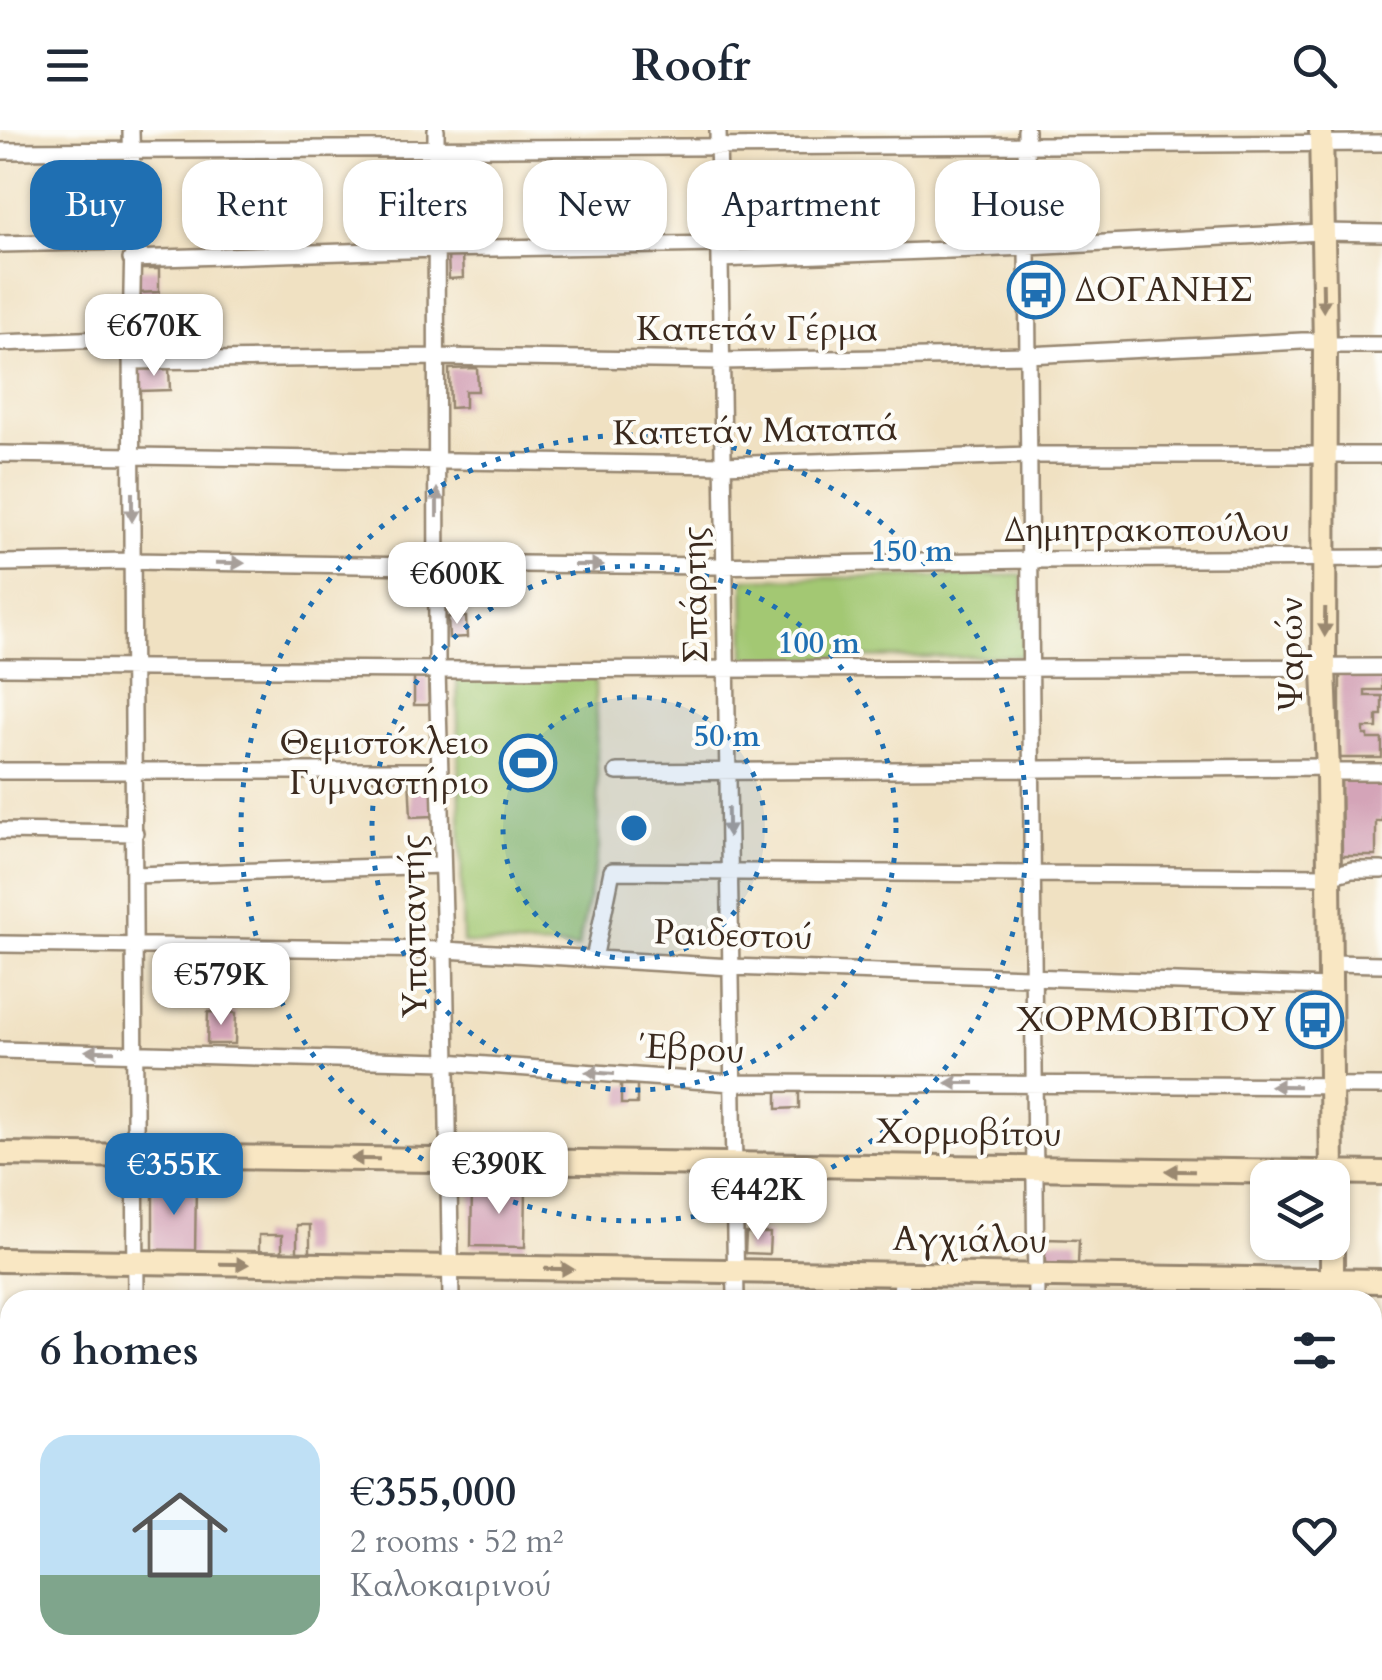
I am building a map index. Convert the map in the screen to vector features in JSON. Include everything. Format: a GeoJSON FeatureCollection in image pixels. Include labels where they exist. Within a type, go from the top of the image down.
{"type":"FeatureCollection","features":[{"type":"Feature","properties":{"kind":"main road","name":"Ψαρών"},"geometry":{"type":"LineString","coordinates":[[1321,136],[1332,1160]]}},
{"type":"Feature","properties":{"kind":"main road","name":"Χορμοβίτου"},"geometry":{"type":"LineString","coordinates":[[0,1154],[1250,1173]]}},
{"type":"Feature","properties":{"kind":"main road","name":"Χορμοβίτου"},"geometry":{"type":"LineString","coordinates":[[1350,1175],[1382,1174]]}},
{"type":"Feature","properties":{"kind":"main road","name":"Αγχιάλου"},"geometry":{"type":"LineString","coordinates":[[0,1260],[1035,1276],[1332,1290],[1382,1281]]}},
{"type":"Feature","properties":{"kind":"main road"},"geometry":{"type":"LineString","coordinates":[[1332,1260],[1332,1290]]}},
{"type":"Feature","properties":{"kind":"street"},"geometry":{"type":"LineString","coordinates":[[130,130],[131,160]]}},
{"type":"Feature","properties":{"kind":"street","name":"Υπαπαντής"},"geometry":{"type":"LineString","coordinates":[[436,130],[436,160]]}},
{"type":"Feature","properties":{"kind":"street"},"geometry":{"type":"LineString","coordinates":[[0,152],[436,149],[718,138],[1321,136],[1382,142]]}},
{"type":"Feature","properties":{"kind":"street","name":"Σπάρτης"},"geometry":{"type":"LineString","coordinates":[[718,138],[736,1290]]}},
{"type":"Feature","properties":{"kind":"street"},"geometry":{"type":"LineString","coordinates":[[1100,243],[1322,232],[1382,233]]}},
{"type":"Feature","properties":{"kind":"street"},"geometry":{"type":"LineString","coordinates":[[0,244],[30,243]]}},
{"type":"Feature","properties":{"kind":"street"},"geometry":{"type":"LineString","coordinates":[[503,250],[935,248]]}},
{"type":"Feature","properties":{"kind":"street"},"geometry":{"type":"LineString","coordinates":[[132,250],[136,1290]]}},
{"type":"Feature","properties":{"kind":"street"},"geometry":{"type":"LineString","coordinates":[[131,258],[403,250]]}},
{"type":"Feature","properties":{"kind":"street","name":"Υπαπαντής"},"geometry":{"type":"LineString","coordinates":[[437,250],[438,670],[451,1290]]}},
{"type":"Feature","properties":{"kind":"street"},"geometry":{"type":"LineString","coordinates":[[1027,250],[1036,1290]]}},
{"type":"Feature","properties":{"kind":"street"},"geometry":{"type":"LineString","coordinates":[[0,343],[131,338]]}},
{"type":"Feature","properties":{"kind":"street","name":"Καπετάν Γέρμα"},"geometry":{"type":"LineString","coordinates":[[131,361],[437,357],[722,361],[1028,355],[1302,340],[1325,346],[1382,344]]}},
{"type":"Feature","properties":{"kind":"street","name":"Καπετάν Ματαπά"},"geometry":{"type":"LineString","coordinates":[[0,454],[723,465],[1029,455],[1382,455]]}},
{"type":"Feature","properties":{"kind":"street","name":"Δημητρακοπούλου"},"geometry":{"type":"LineString","coordinates":[[0,563],[724,566],[1382,558]]}},
{"type":"Feature","properties":{"kind":"street"},"geometry":{"type":"LineString","coordinates":[[0,667],[438,670],[1382,667]]}},
{"type":"Feature","properties":{"kind":"street"},"geometry":{"type":"LineString","coordinates":[[0,771],[440,770]]}},
{"type":"Feature","properties":{"kind":"street"},"geometry":{"type":"LineString","coordinates":[[617,772],[1382,772]]}},
{"type":"Feature","properties":{"kind":"street"},"geometry":{"type":"LineString","coordinates":[[0,832],[135,833]]}},
{"type":"Feature","properties":{"kind":"street"},"geometry":{"type":"LineString","coordinates":[[134,874],[442,865]]}},
{"type":"Feature","properties":{"kind":"street"},"geometry":{"type":"LineString","coordinates":[[594,959],[612,871],[1328,876],[1352,870],[1382,870]]}},
{"type":"Feature","properties":{"kind":"street","name":"Ραιδεστού"},"geometry":{"type":"LineString","coordinates":[[0,944],[446,950],[731,967],[1033,976],[1330,975],[1382,964]]}},
{"type":"Feature","properties":{"kind":"street","name":"Έβρου"},"geometry":{"type":"LineString","coordinates":[[0,1050],[446,1062],[732,1083],[1382,1086]]}},
{"type":"Feature","properties":{"kind":"street"},"geometry":{"type":"LineString","coordinates":[[901,1290],[903,1274]]}},
{"type":"Feature","properties":{"kind":"green space"},"geometry":{"type":"Polygon","coordinates":[[[1023,575],[1024,656],[745,659],[744,579],[1023,575]]]}},
{"type":"Feature","properties":{"kind":"green space","name":"Θεμιστόκλειο Γυμναστήριο"},"geometry":{"type":"Polygon","coordinates":[[[595,676],[599,848],[578,948],[463,943],[457,679],[595,676]]]}},
{"type":"Feature","properties":{"kind":"building"},"geometry":{"type":"Polygon","coordinates":[[[448,255],[462,255],[463,278],[449,279],[448,255]]]}},
{"type":"Feature","properties":{"kind":"building"},"geometry":{"type":"Polygon","coordinates":[[[136,269],[159,269],[159,292],[136,293],[136,269]]]}},
{"type":"Feature","properties":{"kind":"building"},"geometry":{"type":"Polygon","coordinates":[[[138,368],[169,368],[170,390],[139,391],[138,368]]]}},
{"type":"Feature","properties":{"kind":"building"},"geometry":{"type":"Polygon","coordinates":[[[477,368],[478,391],[465,391],[465,407],[450,408],[449,369],[477,368]]]}},
{"type":"Feature","properties":{"kind":"building"},"geometry":{"type":"Polygon","coordinates":[[[448,617],[466,617],[467,637],[449,638],[448,617]]]}},
{"type":"Feature","properties":{"kind":"building"},"geometry":{"type":"Polygon","coordinates":[[[1340,672],[1382,672],[1382,690],[1365,690],[1365,696],[1382,696],[1382,715],[1377,715],[1377,728],[1364,728],[1364,735],[1368,739],[1382,739],[1382,758],[1340,758],[1340,672]]]}},
{"type":"Feature","properties":{"kind":"building"},"geometry":{"type":"Polygon","coordinates":[[[414,676],[428,676],[429,705],[414,705],[414,676]]]}},
{"type":"Feature","properties":{"kind":"building"},"geometry":{"type":"Polygon","coordinates":[[[432,775],[434,816],[411,817],[409,776],[432,775]]]}},
{"type":"Feature","properties":{"kind":"building"},"geometry":{"type":"Polygon","coordinates":[[[1341,776],[1382,776],[1382,821],[1376,821],[1376,856],[1342,856],[1341,776]]]}},
{"type":"Feature","properties":{"kind":"building"},"geometry":{"type":"Polygon","coordinates":[[[208,1012],[236,1013],[235,1044],[207,1044],[208,1012]]]}},
{"type":"Feature","properties":{"kind":"building"},"geometry":{"type":"Polygon","coordinates":[[[621,1085],[637,1085],[637,1104],[621,1104],[621,1085]]]}},
{"type":"Feature","properties":{"kind":"building"},"geometry":{"type":"Polygon","coordinates":[[[777,1091],[799,1091],[799,1108],[777,1109],[777,1091]]]}},
{"type":"Feature","properties":{"kind":"building"},"geometry":{"type":"Polygon","coordinates":[[[153,1181],[196,1181],[195,1256],[153,1255],[153,1181]]]}},
{"type":"Feature","properties":{"kind":"building"},"geometry":{"type":"Polygon","coordinates":[[[526,1187],[525,1247],[471,1246],[472,1188],[526,1187]]]}},
{"type":"Feature","properties":{"kind":"building"},"geometry":{"type":"Polygon","coordinates":[[[297,1225],[310,1225],[310,1253],[297,1253],[297,1225]]]}},
{"type":"Feature","properties":{"kind":"building"},"geometry":{"type":"Polygon","coordinates":[[[746,1233],[770,1233],[769,1254],[745,1253],[746,1233]]]}},
{"type":"Feature","properties":{"kind":"building"},"geometry":{"type":"Polygon","coordinates":[[[259,1235],[282,1235],[282,1260],[259,1260],[259,1235]]]}},
{"type":"Feature","properties":{"kind":"building"},"geometry":{"type":"Polygon","coordinates":[[[1045,1239],[1079,1240],[1078,1265],[1045,1265],[1045,1239]]]}},
{"type":"Feature","properties":{"kind":"place","name":"ΔΟΓΑΝΗΣ"},"geometry":{"type":"Point","coordinates":[1036,290]}},
{"type":"Feature","properties":{"kind":"place","name":"Θεμιστόκλειο Γυμναστήριο"},"geometry":{"type":"Point","coordinates":[528,763]}},
{"type":"Feature","properties":{"kind":"place","name":"ΧΟΡΜΟΒΙΤΟΥ"},"geometry":{"type":"Point","coordinates":[1315,1020]}}]}
